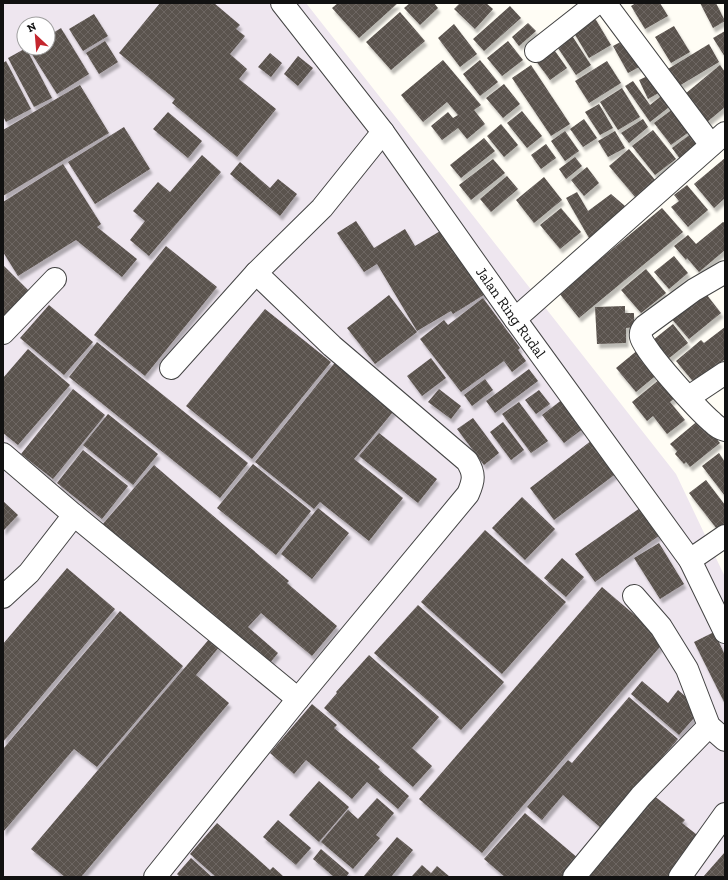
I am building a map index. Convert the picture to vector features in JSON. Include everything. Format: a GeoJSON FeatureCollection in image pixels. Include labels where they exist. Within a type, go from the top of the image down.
{"type":"FeatureCollection","features":[{"type":"Feature","properties":{"kind":"street","name":"Jalan Ring Rudal"},"geometry":{"type":"LineString","coordinates":[[282,3],[383,132],[515,319],[690,560],[725,632]]}},
{"type":"Feature","properties":{"kind":"street"},"geometry":{"type":"LineString","coordinates":[[536,51],[597,3]]}},
{"type":"Feature","properties":{"kind":"street"},"geometry":{"type":"LineString","coordinates":[[515,319],[718,139],[605,3]]}},
{"type":"Feature","properties":{"kind":"street"},"geometry":{"type":"LineString","coordinates":[[171,368],[256,273],[322,208],[383,132]]}},
{"type":"Feature","properties":{"kind":"street"},"geometry":{"type":"LineString","coordinates":[[725,272],[694,290],[645,326],[641,332],[642,341],[688,397],[712,422],[719,428],[725,430]]}},
{"type":"Feature","properties":{"kind":"street"},"geometry":{"type":"LineString","coordinates":[[155,877],[298,699],[468,494],[474,477],[472,468],[467,461],[332,346],[256,273]]}},
{"type":"Feature","properties":{"kind":"street"},"geometry":{"type":"LineString","coordinates":[[3,333],[56,280]]}},
{"type":"Feature","properties":{"kind":"street"},"geometry":{"type":"LineString","coordinates":[[688,397],[725,373]]}},
{"type":"Feature","properties":{"kind":"street"},"geometry":{"type":"LineString","coordinates":[[3,454],[74,515],[298,699]]}},
{"type":"Feature","properties":{"kind":"street"},"geometry":{"type":"LineString","coordinates":[[3,597],[29,573],[74,515]]}},
{"type":"Feature","properties":{"kind":"street"},"geometry":{"type":"LineString","coordinates":[[690,560],[725,536]]}},
{"type":"Feature","properties":{"kind":"street"},"geometry":{"type":"LineString","coordinates":[[574,877],[641,796],[717,733],[687,669],[661,627],[634,596]]}},
{"type":"Feature","properties":{"kind":"street"},"geometry":{"type":"LineString","coordinates":[[680,877],[725,814]]}},
{"type":"Feature","properties":{"kind":"shaded area"},"geometry":{"type":"Polygon","coordinates":[[[3,3],[306,3],[676,474],[725,577],[725,877],[3,877],[3,3]]]}},
{"type":"Feature","properties":{"kind":"building"},"geometry":{"type":"Polygon","coordinates":[[[160,3],[214,3],[240,25],[236,29],[245,36],[230,54],[247,69],[239,79],[276,109],[237,157],[172,103],[175,99],[119,53],[160,3]]]}},
{"type":"Feature","properties":{"kind":"building"},"geometry":{"type":"Polygon","coordinates":[[[338,3],[398,3],[359,38],[332,8],[338,3]]]}},
{"type":"Feature","properties":{"kind":"building"},"geometry":{"type":"Polygon","coordinates":[[[410,3],[434,3],[438,8],[420,25],[404,8],[410,3]]]}},
{"type":"Feature","properties":{"kind":"building"},"geometry":{"type":"Polygon","coordinates":[[[460,3],[486,3],[493,9],[475,29],[454,9],[460,3]]]}},
{"type":"Feature","properties":{"kind":"building"},"geometry":{"type":"Polygon","coordinates":[[[636,3],[660,3],[668,16],[645,29],[631,6],[636,3]]]}},
{"type":"Feature","properties":{"kind":"building"},"geometry":{"type":"Polygon","coordinates":[[[700,3],[716,3],[725,21],[713,28],[700,3]]]}},
{"type":"Feature","properties":{"kind":"building"},"geometry":{"type":"Polygon","coordinates":[[[510,6],[521,18],[484,51],[473,39],[510,6]]]}},
{"type":"Feature","properties":{"kind":"building"},"geometry":{"type":"Polygon","coordinates":[[[400,12],[425,41],[391,70],[366,42],[400,12]]]}},
{"type":"Feature","properties":{"kind":"building"},"geometry":{"type":"Polygon","coordinates":[[[94,14],[108,36],[83,51],[69,29],[94,14]]]}},
{"type":"Feature","properties":{"kind":"building"},"geometry":{"type":"Polygon","coordinates":[[[593,15],[611,45],[589,58],[571,28],[593,15]]]}},
{"type":"Feature","properties":{"kind":"building"},"geometry":{"type":"Polygon","coordinates":[[[528,23],[536,31],[519,46],[512,37],[528,23]]]}},
{"type":"Feature","properties":{"kind":"building"},"geometry":{"type":"Polygon","coordinates":[[[454,24],[477,54],[460,67],[438,38],[454,24]]]}},
{"type":"Feature","properties":{"kind":"building"},"geometry":{"type":"Polygon","coordinates":[[[674,26],[690,52],[671,63],[655,37],[674,26]]]}},
{"type":"Feature","properties":{"kind":"building"},"geometry":{"type":"Polygon","coordinates":[[[61,28],[89,74],[57,94],[33,56],[56,56],[56,31],[61,28]]]}},
{"type":"Feature","properties":{"kind":"building"},"geometry":{"type":"Polygon","coordinates":[[[569,31],[591,65],[576,75],[554,42],[569,31]]]}},
{"type":"Feature","properties":{"kind":"building"},"geometry":{"type":"Polygon","coordinates":[[[725,31],[725,57],[713,38],[725,31]]]}},
{"type":"Feature","properties":{"kind":"building"},"geometry":{"type":"Polygon","coordinates":[[[628,38],[643,65],[628,73],[613,46],[628,38]]]}},
{"type":"Feature","properties":{"kind":"building"},"geometry":{"type":"Polygon","coordinates":[[[105,41],[118,62],[99,74],[86,53],[105,41]]]}},
{"type":"Feature","properties":{"kind":"building"},"geometry":{"type":"Polygon","coordinates":[[[508,41],[523,60],[502,76],[487,58],[508,41]]]}},
{"type":"Feature","properties":{"kind":"building"},"geometry":{"type":"Polygon","coordinates":[[[550,44],[567,68],[550,80],[533,57],[550,44]]]}},
{"type":"Feature","properties":{"kind":"building"},"geometry":{"type":"Polygon","coordinates":[[[709,44],[719,62],[679,86],[668,69],[709,44]]]}},
{"type":"Feature","properties":{"kind":"building"},"geometry":{"type":"Polygon","coordinates":[[[270,53],[282,63],[271,77],[258,67],[270,53]]]}},
{"type":"Feature","properties":{"kind":"building"},"geometry":{"type":"Polygon","coordinates":[[[16,54],[16,56],[30,56],[52,98],[34,107],[8,58],[16,54]]]}},
{"type":"Feature","properties":{"kind":"building"},"geometry":{"type":"Polygon","coordinates":[[[298,56],[313,68],[298,86],[284,74],[298,56]]]}},
{"type":"Feature","properties":{"kind":"building"},"geometry":{"type":"Polygon","coordinates":[[[443,60],[481,105],[474,110],[485,124],[467,139],[458,128],[442,140],[431,126],[448,112],[453,118],[458,115],[447,102],[423,122],[401,95],[443,60]]]}},
{"type":"Feature","properties":{"kind":"building"},"geometry":{"type":"Polygon","coordinates":[[[480,60],[498,82],[480,96],[463,74],[480,60]]]}},
{"type":"Feature","properties":{"kind":"building"},"geometry":{"type":"Polygon","coordinates":[[[6,61],[31,109],[6,122],[3,116],[3,63],[6,61]]]}},
{"type":"Feature","properties":{"kind":"building"},"geometry":{"type":"Polygon","coordinates":[[[607,61],[621,83],[589,103],[575,81],[607,61]]]}},
{"type":"Feature","properties":{"kind":"building"},"geometry":{"type":"Polygon","coordinates":[[[531,65],[570,124],[551,136],[512,78],[531,65]]]}},
{"type":"Feature","properties":{"kind":"building"},"geometry":{"type":"Polygon","coordinates":[[[720,65],[725,72],[725,107],[707,122],[685,94],[720,65]]]}},
{"type":"Feature","properties":{"kind":"building"},"geometry":{"type":"Polygon","coordinates":[[[654,73],[662,91],[648,99],[639,80],[654,73]]]}},
{"type":"Feature","properties":{"kind":"building"},"geometry":{"type":"Polygon","coordinates":[[[633,81],[650,105],[665,93],[673,104],[650,122],[625,86],[633,81]]]}},
{"type":"Feature","properties":{"kind":"building"},"geometry":{"type":"Polygon","coordinates":[[[504,84],[520,104],[503,118],[486,98],[504,84]]]}},
{"type":"Feature","properties":{"kind":"building"},"geometry":{"type":"Polygon","coordinates":[[[80,85],[109,133],[3,196],[3,130],[80,85]]]}},
{"type":"Feature","properties":{"kind":"building"},"geometry":{"type":"Polygon","coordinates":[[[622,88],[640,117],[618,130],[600,102],[622,88]]]}},
{"type":"Feature","properties":{"kind":"building"},"geometry":{"type":"Polygon","coordinates":[[[599,104],[613,128],[600,135],[585,112],[599,104]]]}},
{"type":"Feature","properties":{"kind":"building"},"geometry":{"type":"Polygon","coordinates":[[[677,106],[693,129],[671,145],[654,123],[677,106]]]}},
{"type":"Feature","properties":{"kind":"building"},"geometry":{"type":"Polygon","coordinates":[[[522,111],[542,136],[527,148],[507,123],[522,111]]]}},
{"type":"Feature","properties":{"kind":"building"},"geometry":{"type":"Polygon","coordinates":[[[168,112],[202,141],[188,158],[153,129],[168,112]]]}},
{"type":"Feature","properties":{"kind":"building"},"geometry":{"type":"Polygon","coordinates":[[[584,119],[597,138],[583,147],[570,129],[584,119]]]}},
{"type":"Feature","properties":{"kind":"building"},"geometry":{"type":"Polygon","coordinates":[[[643,119],[648,127],[629,143],[621,133],[643,119]]]}},
{"type":"Feature","properties":{"kind":"building"},"geometry":{"type":"Polygon","coordinates":[[[501,124],[518,145],[504,157],[487,136],[501,124]]]}},
{"type":"Feature","properties":{"kind":"building"},"geometry":{"type":"Polygon","coordinates":[[[124,127],[150,169],[95,204],[68,162],[124,127]]]}},
{"type":"Feature","properties":{"kind":"building"},"geometry":{"type":"Polygon","coordinates":[[[653,130],[676,159],[655,175],[632,146],[653,130]]]}},
{"type":"Feature","properties":{"kind":"building"},"geometry":{"type":"Polygon","coordinates":[[[565,131],[579,151],[565,161],[551,141],[565,131]]]}},
{"type":"Feature","properties":{"kind":"building"},"geometry":{"type":"Polygon","coordinates":[[[615,131],[625,148],[608,157],[598,141],[615,131]]]}},
{"type":"Feature","properties":{"kind":"building"},"geometry":{"type":"Polygon","coordinates":[[[692,133],[701,145],[681,160],[672,148],[692,133]]]}},
{"type":"Feature","properties":{"kind":"building"},"geometry":{"type":"Polygon","coordinates":[[[484,138],[495,151],[461,178],[450,165],[484,138]]]}},
{"type":"Feature","properties":{"kind":"building"},"geometry":{"type":"Polygon","coordinates":[[[546,144],[556,158],[541,169],[531,155],[546,144]]]}},
{"type":"Feature","properties":{"kind":"building"},"geometry":{"type":"Polygon","coordinates":[[[629,149],[656,181],[636,198],[609,166],[629,149]]]}},
{"type":"Feature","properties":{"kind":"building"},"geometry":{"type":"Polygon","coordinates":[[[202,155],[221,172],[149,256],[130,240],[145,221],[133,211],[158,182],[170,192],[202,155]]]}},
{"type":"Feature","properties":{"kind":"building"},"geometry":{"type":"Polygon","coordinates":[[[575,157],[582,166],[566,179],[559,169],[575,157]]]}},
{"type":"Feature","properties":{"kind":"building"},"geometry":{"type":"Polygon","coordinates":[[[725,158],[725,198],[714,208],[694,184],[725,158]]]}},
{"type":"Feature","properties":{"kind":"building"},"geometry":{"type":"Polygon","coordinates":[[[493,159],[505,173],[471,200],[459,185],[493,159]]]}},
{"type":"Feature","properties":{"kind":"building"},"geometry":{"type":"Polygon","coordinates":[[[240,162],[270,188],[278,179],[297,194],[280,216],[230,174],[240,162]]]}},
{"type":"Feature","properties":{"kind":"building"},"geometry":{"type":"Polygon","coordinates":[[[63,164],[101,224],[97,227],[137,259],[122,277],[76,240],[18,276],[3,252],[3,202],[63,164]]]}},
{"type":"Feature","properties":{"kind":"building"},"geometry":{"type":"Polygon","coordinates":[[[587,167],[599,183],[584,196],[571,180],[587,167]]]}},
{"type":"Feature","properties":{"kind":"building"},"geometry":{"type":"Polygon","coordinates":[[[507,176],[518,189],[491,212],[480,199],[507,176]]]}},
{"type":"Feature","properties":{"kind":"building"},"geometry":{"type":"Polygon","coordinates":[[[544,177],[562,200],[534,223],[516,200],[544,177]]]}},
{"type":"Feature","properties":{"kind":"building"},"geometry":{"type":"Polygon","coordinates":[[[687,185],[708,210],[688,227],[671,207],[679,201],[674,195],[687,185]]]}},
{"type":"Feature","properties":{"kind":"building"},"geometry":{"type":"Polygon","coordinates":[[[577,192],[588,211],[611,194],[625,206],[611,222],[589,238],[566,198],[577,192]]]}},
{"type":"Feature","properties":{"kind":"building"},"geometry":{"type":"Polygon","coordinates":[[[561,208],[581,232],[560,249],[540,225],[561,208]]]}},
{"type":"Feature","properties":{"kind":"building"},"geometry":{"type":"Polygon","coordinates":[[[662,208],[683,232],[579,318],[559,293],[662,208]]]}},
{"type":"Feature","properties":{"kind":"building"},"geometry":{"type":"Polygon","coordinates":[[[356,221],[374,248],[405,229],[415,246],[447,227],[487,293],[453,314],[451,311],[417,331],[377,264],[364,272],[337,233],[356,221]]]}},
{"type":"Feature","properties":{"kind":"building"},"geometry":{"type":"Polygon","coordinates":[[[723,222],[725,223],[725,250],[699,272],[674,246],[688,235],[696,244],[723,222]]]}},
{"type":"Feature","properties":{"kind":"building"},"geometry":{"type":"Polygon","coordinates":[[[166,246],[217,287],[145,376],[94,335],[166,246]]]}},
{"type":"Feature","properties":{"kind":"building"},"geometry":{"type":"Polygon","coordinates":[[[674,256],[688,273],[669,289],[654,272],[674,256]]]}},
{"type":"Feature","properties":{"kind":"building"},"geometry":{"type":"Polygon","coordinates":[[[3,265],[32,294],[3,323],[3,265]]]}},
{"type":"Feature","properties":{"kind":"building"},"geometry":{"type":"Polygon","coordinates":[[[646,269],[666,293],[641,313],[621,290],[646,269]]]}},
{"type":"Feature","properties":{"kind":"building"},"geometry":{"type":"Polygon","coordinates":[[[703,290],[721,313],[689,339],[670,317],[703,290]]]}},
{"type":"Feature","properties":{"kind":"building"},"geometry":{"type":"Polygon","coordinates":[[[389,295],[417,332],[375,364],[347,328],[389,295]]]}},
{"type":"Feature","properties":{"kind":"building"},"geometry":{"type":"Polygon","coordinates":[[[483,298],[520,348],[518,350],[526,361],[512,372],[504,361],[461,392],[420,339],[444,320],[448,325],[483,298]]]}},
{"type":"Feature","properties":{"kind":"building"},"geometry":{"type":"Polygon","coordinates":[[[49,305],[93,342],[64,375],[20,338],[49,305]]]}},
{"type":"Feature","properties":{"kind":"building"},"geometry":{"type":"Polygon","coordinates":[[[625,306],[625,313],[634,313],[634,327],[626,328],[626,343],[597,344],[595,307],[625,306]]]}},
{"type":"Feature","properties":{"kind":"building"},"geometry":{"type":"Polygon","coordinates":[[[265,309],[331,362],[252,459],[186,406],[265,309]]]}},
{"type":"Feature","properties":{"kind":"building"},"geometry":{"type":"Polygon","coordinates":[[[673,324],[688,343],[668,359],[653,340],[673,324]]]}},
{"type":"Feature","properties":{"kind":"building"},"geometry":{"type":"Polygon","coordinates":[[[725,327],[725,359],[720,363],[722,364],[696,385],[676,361],[701,340],[704,343],[725,327]]]}},
{"type":"Feature","properties":{"kind":"building"},"geometry":{"type":"Polygon","coordinates":[[[97,342],[248,463],[220,498],[69,377],[97,342]]]}},
{"type":"Feature","properties":{"kind":"building"},"geometry":{"type":"Polygon","coordinates":[[[28,349],[70,385],[18,445],[3,433],[3,378],[28,349]]]}},
{"type":"Feature","properties":{"kind":"building"},"geometry":{"type":"Polygon","coordinates":[[[639,349],[659,373],[636,392],[616,368],[639,349]]]}},
{"type":"Feature","properties":{"kind":"building"},"geometry":{"type":"Polygon","coordinates":[[[431,358],[446,378],[422,396],[407,376],[431,358]]]}},
{"type":"Feature","properties":{"kind":"building"},"geometry":{"type":"Polygon","coordinates":[[[337,360],[397,407],[354,459],[403,498],[369,541],[320,502],[314,509],[255,462],[337,360]]]}},
{"type":"Feature","properties":{"kind":"building"},"geometry":{"type":"Polygon","coordinates":[[[529,369],[538,381],[495,413],[486,401],[529,369]]]}},
{"type":"Feature","properties":{"kind":"building"},"geometry":{"type":"Polygon","coordinates":[[[485,379],[493,390],[472,406],[464,395],[485,379]]]}},
{"type":"Feature","properties":{"kind":"building"},"geometry":{"type":"Polygon","coordinates":[[[660,379],[675,398],[670,402],[685,420],[667,434],[653,416],[647,421],[632,402],[660,379]]]}},
{"type":"Feature","properties":{"kind":"building"},"geometry":{"type":"Polygon","coordinates":[[[73,389],[105,415],[53,479],[21,454],[73,389]]]}},
{"type":"Feature","properties":{"kind":"building"},"geometry":{"type":"Polygon","coordinates":[[[439,389],[461,406],[451,419],[428,402],[439,389]]]}},
{"type":"Feature","properties":{"kind":"building"},"geometry":{"type":"Polygon","coordinates":[[[539,390],[550,404],[536,414],[525,400],[539,390]]]}},
{"type":"Feature","properties":{"kind":"building"},"geometry":{"type":"Polygon","coordinates":[[[563,399],[584,428],[564,443],[542,415],[563,399]]]}},
{"type":"Feature","properties":{"kind":"building"},"geometry":{"type":"Polygon","coordinates":[[[519,402],[548,441],[531,453],[502,414],[519,402]]]}},
{"type":"Feature","properties":{"kind":"building"},"geometry":{"type":"Polygon","coordinates":[[[108,414],[158,454],[133,485],[83,445],[108,414]]]}},
{"type":"Feature","properties":{"kind":"building"},"geometry":{"type":"Polygon","coordinates":[[[473,418],[499,453],[484,465],[457,429],[473,418]]]}},
{"type":"Feature","properties":{"kind":"building"},"geometry":{"type":"Polygon","coordinates":[[[700,419],[720,443],[690,467],[686,462],[684,464],[675,454],[677,451],[670,444],[700,419]]]}},
{"type":"Feature","properties":{"kind":"building"},"geometry":{"type":"Polygon","coordinates":[[[503,422],[524,450],[511,460],[490,432],[503,422]]]}},
{"type":"Feature","properties":{"kind":"building"},"geometry":{"type":"Polygon","coordinates":[[[379,433],[437,479],[418,503],[359,456],[379,433]]]}},
{"type":"Feature","properties":{"kind":"building"},"geometry":{"type":"Polygon","coordinates":[[[596,437],[621,470],[554,520],[530,488],[596,437]]]}},
{"type":"Feature","properties":{"kind":"building"},"geometry":{"type":"Polygon","coordinates":[[[83,450],[128,486],[102,519],[57,483],[83,450]]]}},
{"type":"Feature","properties":{"kind":"building"},"geometry":{"type":"Polygon","coordinates":[[[719,453],[725,462],[725,496],[702,466],[719,453]]]}},
{"type":"Feature","properties":{"kind":"building"},"geometry":{"type":"Polygon","coordinates":[[[253,464],[311,511],[276,555],[217,508],[253,464]]]}},
{"type":"Feature","properties":{"kind":"building"},"geometry":{"type":"Polygon","coordinates":[[[154,465],[289,581],[287,583],[337,626],[312,656],[261,613],[248,627],[278,653],[269,664],[102,525],[154,465]]]}},
{"type":"Feature","properties":{"kind":"building"},"geometry":{"type":"Polygon","coordinates":[[[706,480],[725,505],[725,529],[720,533],[689,493],[706,480]]]}},
{"type":"Feature","properties":{"kind":"building"},"geometry":{"type":"Polygon","coordinates":[[[522,497],[555,529],[525,560],[492,528],[522,497]]]}},
{"type":"Feature","properties":{"kind":"building"},"geometry":{"type":"Polygon","coordinates":[[[3,501],[18,515],[3,531],[3,501]]]}},
{"type":"Feature","properties":{"kind":"building"},"geometry":{"type":"Polygon","coordinates":[[[318,508],[349,533],[312,579],[281,554],[318,508]]]}},
{"type":"Feature","properties":{"kind":"building"},"geometry":{"type":"Polygon","coordinates":[[[640,508],[660,535],[595,582],[575,554],[640,508]]]}},
{"type":"Feature","properties":{"kind":"building"},"geometry":{"type":"Polygon","coordinates":[[[485,530],[566,602],[502,674],[421,602],[485,530]]]}},
{"type":"Feature","properties":{"kind":"building"},"geometry":{"type":"Polygon","coordinates":[[[659,543],[684,584],[660,599],[634,558],[659,543]]]}},
{"type":"Feature","properties":{"kind":"building"},"geometry":{"type":"Polygon","coordinates":[[[562,558],[584,577],[566,597],[544,578],[562,558]]]}},
{"type":"Feature","properties":{"kind":"building"},"geometry":{"type":"Polygon","coordinates":[[[67,568],[115,609],[3,742],[3,644],[67,568]]]}},
{"type":"Feature","properties":{"kind":"building"},"geometry":{"type":"Polygon","coordinates":[[[602,587],[665,641],[482,853],[419,799],[602,587]]]}},
{"type":"Feature","properties":{"kind":"building"},"geometry":{"type":"Polygon","coordinates":[[[418,605],[504,682],[461,730],[374,653],[418,605]]]}},
{"type":"Feature","properties":{"kind":"building"},"geometry":{"type":"Polygon","coordinates":[[[120,611],[183,666],[97,767],[74,749],[3,832],[3,749],[120,611]]]}},
{"type":"Feature","properties":{"kind":"building"},"geometry":{"type":"Polygon","coordinates":[[[714,632],[725,655],[724,702],[694,642],[714,632]]]}},
{"type":"Feature","properties":{"kind":"building"},"geometry":{"type":"Polygon","coordinates":[[[210,638],[220,646],[196,675],[229,703],[81,877],[65,877],[31,849],[210,638]]]}},
{"type":"Feature","properties":{"kind":"building"},"geometry":{"type":"Polygon","coordinates":[[[369,655],[439,717],[412,748],[432,766],[413,787],[324,708],[337,693],[336,692],[369,655]]]}},
{"type":"Feature","properties":{"kind":"building"},"geometry":{"type":"Polygon","coordinates":[[[642,681],[668,703],[678,690],[701,710],[679,735],[631,694],[642,681]]]}},
{"type":"Feature","properties":{"kind":"building"},"geometry":{"type":"Polygon","coordinates":[[[629,697],[678,739],[601,828],[563,795],[542,820],[527,807],[568,760],[572,763],[629,697]]]}},
{"type":"Feature","properties":{"kind":"building"},"geometry":{"type":"Polygon","coordinates":[[[312,704],[337,725],[334,728],[380,767],[378,769],[409,796],[398,809],[367,782],[352,799],[306,760],[294,774],[270,753],[312,704]]]}},
{"type":"Feature","properties":{"kind":"building"},"geometry":{"type":"Polygon","coordinates":[[[319,781],[349,807],[319,842],[289,815],[319,781]]]}},
{"type":"Feature","properties":{"kind":"building"},"geometry":{"type":"Polygon","coordinates":[[[653,795],[685,820],[682,823],[701,838],[670,877],[587,877],[653,795]]]}},
{"type":"Feature","properties":{"kind":"building"},"geometry":{"type":"Polygon","coordinates":[[[377,798],[394,813],[376,835],[380,838],[353,869],[321,842],[348,810],[358,819],[377,798]]]}},
{"type":"Feature","properties":{"kind":"building"},"geometry":{"type":"Polygon","coordinates":[[[525,813],[579,859],[563,877],[505,877],[484,859],[525,813]]]}},
{"type":"Feature","properties":{"kind":"building"},"geometry":{"type":"Polygon","coordinates":[[[278,820],[311,848],[296,865],[263,837],[278,820]]]}},
{"type":"Feature","properties":{"kind":"building"},"geometry":{"type":"Polygon","coordinates":[[[217,823],[270,870],[273,867],[284,877],[216,877],[190,854],[217,823]]]}},
{"type":"Feature","properties":{"kind":"building"},"geometry":{"type":"Polygon","coordinates":[[[397,837],[413,850],[391,877],[363,877],[397,837]]]}},
{"type":"Feature","properties":{"kind":"building"},"geometry":{"type":"Polygon","coordinates":[[[321,849],[349,873],[346,877],[334,877],[313,859],[321,849]]]}},
{"type":"Feature","properties":{"kind":"building"},"geometry":{"type":"Polygon","coordinates":[[[725,852],[725,877],[703,877],[725,852]]]}},
{"type":"Feature","properties":{"kind":"building"},"geometry":{"type":"Polygon","coordinates":[[[191,858],[212,877],[180,877],[177,874],[191,858]]]}},
{"type":"Feature","properties":{"kind":"building"},"geometry":{"type":"Polygon","coordinates":[[[422,865],[431,873],[437,866],[450,877],[412,877],[422,865]]]}}]}
